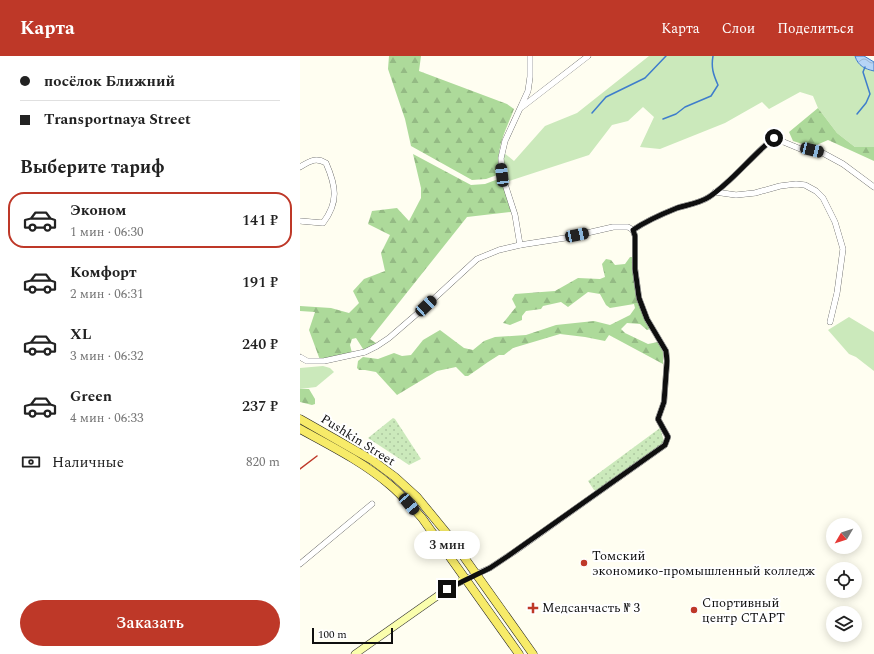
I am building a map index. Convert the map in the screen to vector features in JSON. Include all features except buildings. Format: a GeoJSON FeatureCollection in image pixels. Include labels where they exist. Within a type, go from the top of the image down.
{"type":"FeatureCollection","features":[{"type":"Feature","properties":{"kind":"main road","name":"Pushkin Street"},"geometry":{"type":"LineString","coordinates":[[300,419],[372,460],[395,477],[417,497],[431,513],[533,654]]}},
{"type":"Feature","properties":{"kind":"main road","name":"Pushkin Street"},"geometry":{"type":"LineString","coordinates":[[300,429],[341,451],[389,485],[409,504],[422,518],[519,654]]}},
{"type":"Feature","properties":{"kind":"street"},"geometry":{"type":"LineString","coordinates":[[520,245],[515,215],[502,175],[501,158],[505,141],[526,96],[529,83],[530,56]]}},
{"type":"Feature","properties":{"kind":"street"},"geometry":{"type":"LineString","coordinates":[[520,109],[588,56]]}},
{"type":"Feature","properties":{"kind":"street"},"geometry":{"type":"LineString","coordinates":[[633,230],[644,223],[676,209],[707,198],[722,187],[774,138],[803,150],[821,152],[843,164],[874,187]]}},
{"type":"Feature","properties":{"kind":"street"},"geometry":{"type":"LineString","coordinates":[[300,167],[310,160],[321,160],[326,163],[332,176],[335,194],[330,214],[323,223],[300,221]]}},
{"type":"Feature","properties":{"kind":"street"},"geometry":{"type":"LineString","coordinates":[[715,192],[736,196],[755,194],[780,186],[801,185],[805,185],[816,191],[822,198],[835,222],[843,249],[837,293],[830,322]]}},
{"type":"Feature","properties":{"kind":"street"},"geometry":{"type":"LineString","coordinates":[[300,357],[307,361],[324,361],[351,356],[365,352],[377,346],[405,325],[477,259],[499,250],[520,245],[564,238],[613,227],[628,227],[633,230],[635,236],[635,274],[639,298],[647,319],[666,351],[667,361],[664,402],[658,419],[668,437],[665,445],[508,556],[490,568],[453,585],[355,654]]}},
{"type":"Feature","properties":{"kind":"street"},"geometry":{"type":"LineString","coordinates":[[300,564],[372,504]]}},
{"type":"Feature","properties":{"kind":"green space"},"geometry":{"type":"Polygon","coordinates":[[[389,56],[421,56],[419,71],[507,104],[514,109],[504,133],[500,149],[500,174],[486,179],[472,180],[411,146],[405,119],[388,69],[389,56]]]}},
{"type":"Feature","properties":{"kind":"green space"},"geometry":{"type":"Polygon","coordinates":[[[649,56],[855,56],[862,66],[874,71],[874,147],[855,147],[837,133],[818,108],[813,96],[800,92],[769,109],[762,102],[725,123],[660,149],[640,147],[654,117],[643,107],[628,121],[612,125],[589,155],[509,181],[503,165],[503,152],[514,161],[545,126],[577,113],[649,56]]]}},
{"type":"Feature","properties":{"kind":"green space"},"geometry":{"type":"Polygon","coordinates":[[[818,108],[837,133],[855,147],[874,147],[874,161],[828,140],[812,147],[793,141],[789,132],[818,108]]]}},
{"type":"Feature","properties":{"kind":"green space"},"geometry":{"type":"Polygon","coordinates":[[[413,154],[471,185],[485,184],[501,178],[511,212],[467,217],[370,339],[376,343],[365,352],[356,338],[352,339],[350,345],[352,353],[320,360],[309,330],[315,312],[300,311],[300,306],[331,308],[349,313],[359,303],[353,291],[364,279],[385,271],[381,253],[390,235],[368,224],[372,211],[397,208],[409,221],[421,198],[421,188],[413,154]]]}},
{"type":"Feature","properties":{"kind":"green space"},"geometry":{"type":"Polygon","coordinates":[[[630,257],[632,257],[637,298],[650,329],[647,330],[640,324],[627,323],[621,329],[625,333],[648,344],[658,342],[663,352],[663,364],[609,335],[605,341],[560,334],[513,348],[504,355],[499,355],[468,376],[465,376],[456,367],[437,371],[397,395],[376,372],[359,370],[357,368],[358,361],[363,357],[378,359],[394,353],[402,356],[411,355],[423,340],[440,330],[464,348],[473,350],[484,341],[495,337],[526,335],[556,325],[594,321],[610,325],[630,315],[635,308],[634,304],[610,308],[606,305],[600,294],[588,292],[568,307],[561,302],[543,306],[541,309],[526,311],[522,316],[522,320],[510,325],[503,323],[516,307],[512,299],[515,294],[555,291],[578,278],[600,279],[605,277],[602,264],[606,259],[611,260],[615,265],[625,264],[630,257]]]}},
{"type":"Feature","properties":{"kind":"green space"},"geometry":{"type":"Polygon","coordinates":[[[849,317],[874,332],[874,371],[856,357],[849,354],[828,330],[849,317]]]}},
{"type":"Feature","properties":{"kind":"green space"},"geometry":{"type":"Polygon","coordinates":[[[323,366],[330,368],[334,372],[316,387],[300,389],[300,368],[323,366]]]}},
{"type":"Feature","properties":{"kind":"green space"},"geometry":{"type":"Polygon","coordinates":[[[300,389],[309,389],[315,399],[315,404],[312,405],[300,402],[300,389]]]}},
{"type":"Feature","properties":{"kind":"green space"},"geometry":{"type":"Polygon","coordinates":[[[393,418],[421,459],[409,465],[368,438],[393,418]]]}},
{"type":"Feature","properties":{"kind":"green space"},"geometry":{"type":"Polygon","coordinates":[[[660,428],[664,441],[662,445],[597,491],[594,490],[588,481],[660,428]]]}},
{"type":"Feature","properties":{"kind":"water"},"geometry":{"type":"Polygon","coordinates":[[[855,56],[864,56],[874,62],[874,71],[862,66],[855,56]]]}},
{"type":"Feature","properties":{"kind":"waterway"},"geometry":{"type":"LineString","coordinates":[[592,113],[606,97],[645,78],[666,56]]}},
{"type":"Feature","properties":{"kind":"waterway"},"geometry":{"type":"LineString","coordinates":[[663,119],[676,114],[685,107],[711,96],[718,85],[713,70],[713,56]]}},
{"type":"Feature","properties":{"kind":"waterway"},"geometry":{"type":"LineString","coordinates":[[857,114],[866,103],[870,94],[863,72],[865,67]]}},
{"type":"Feature","properties":{"kind":"railway"},"geometry":{"type":"LineString","coordinates":[[300,469],[317,456]]}},
{"type":"Feature","properties":{"kind":"place","name":"Томский экономико-промышленный колледж"},"geometry":{"type":"Point","coordinates":[584,563]}},
{"type":"Feature","properties":{"kind":"place","name":"Медсанчасть № 3"},"geometry":{"type":"Point","coordinates":[533,608]}},
{"type":"Feature","properties":{"kind":"place","name":"Спортивный центр СТАРТ"},"geometry":{"type":"Point","coordinates":[694,610]}},
{"type":"Feature","properties":{"kind":"route"},"geometry":{"type":"LineString","coordinates":[[447,589],[490,568],[665,445],[668,437],[658,419],[664,402],[667,361],[666,351],[653,331],[642,309],[639,298],[634,262],[635,236],[633,230],[644,223],[676,209],[707,198],[722,187],[774,138]]}}]}
